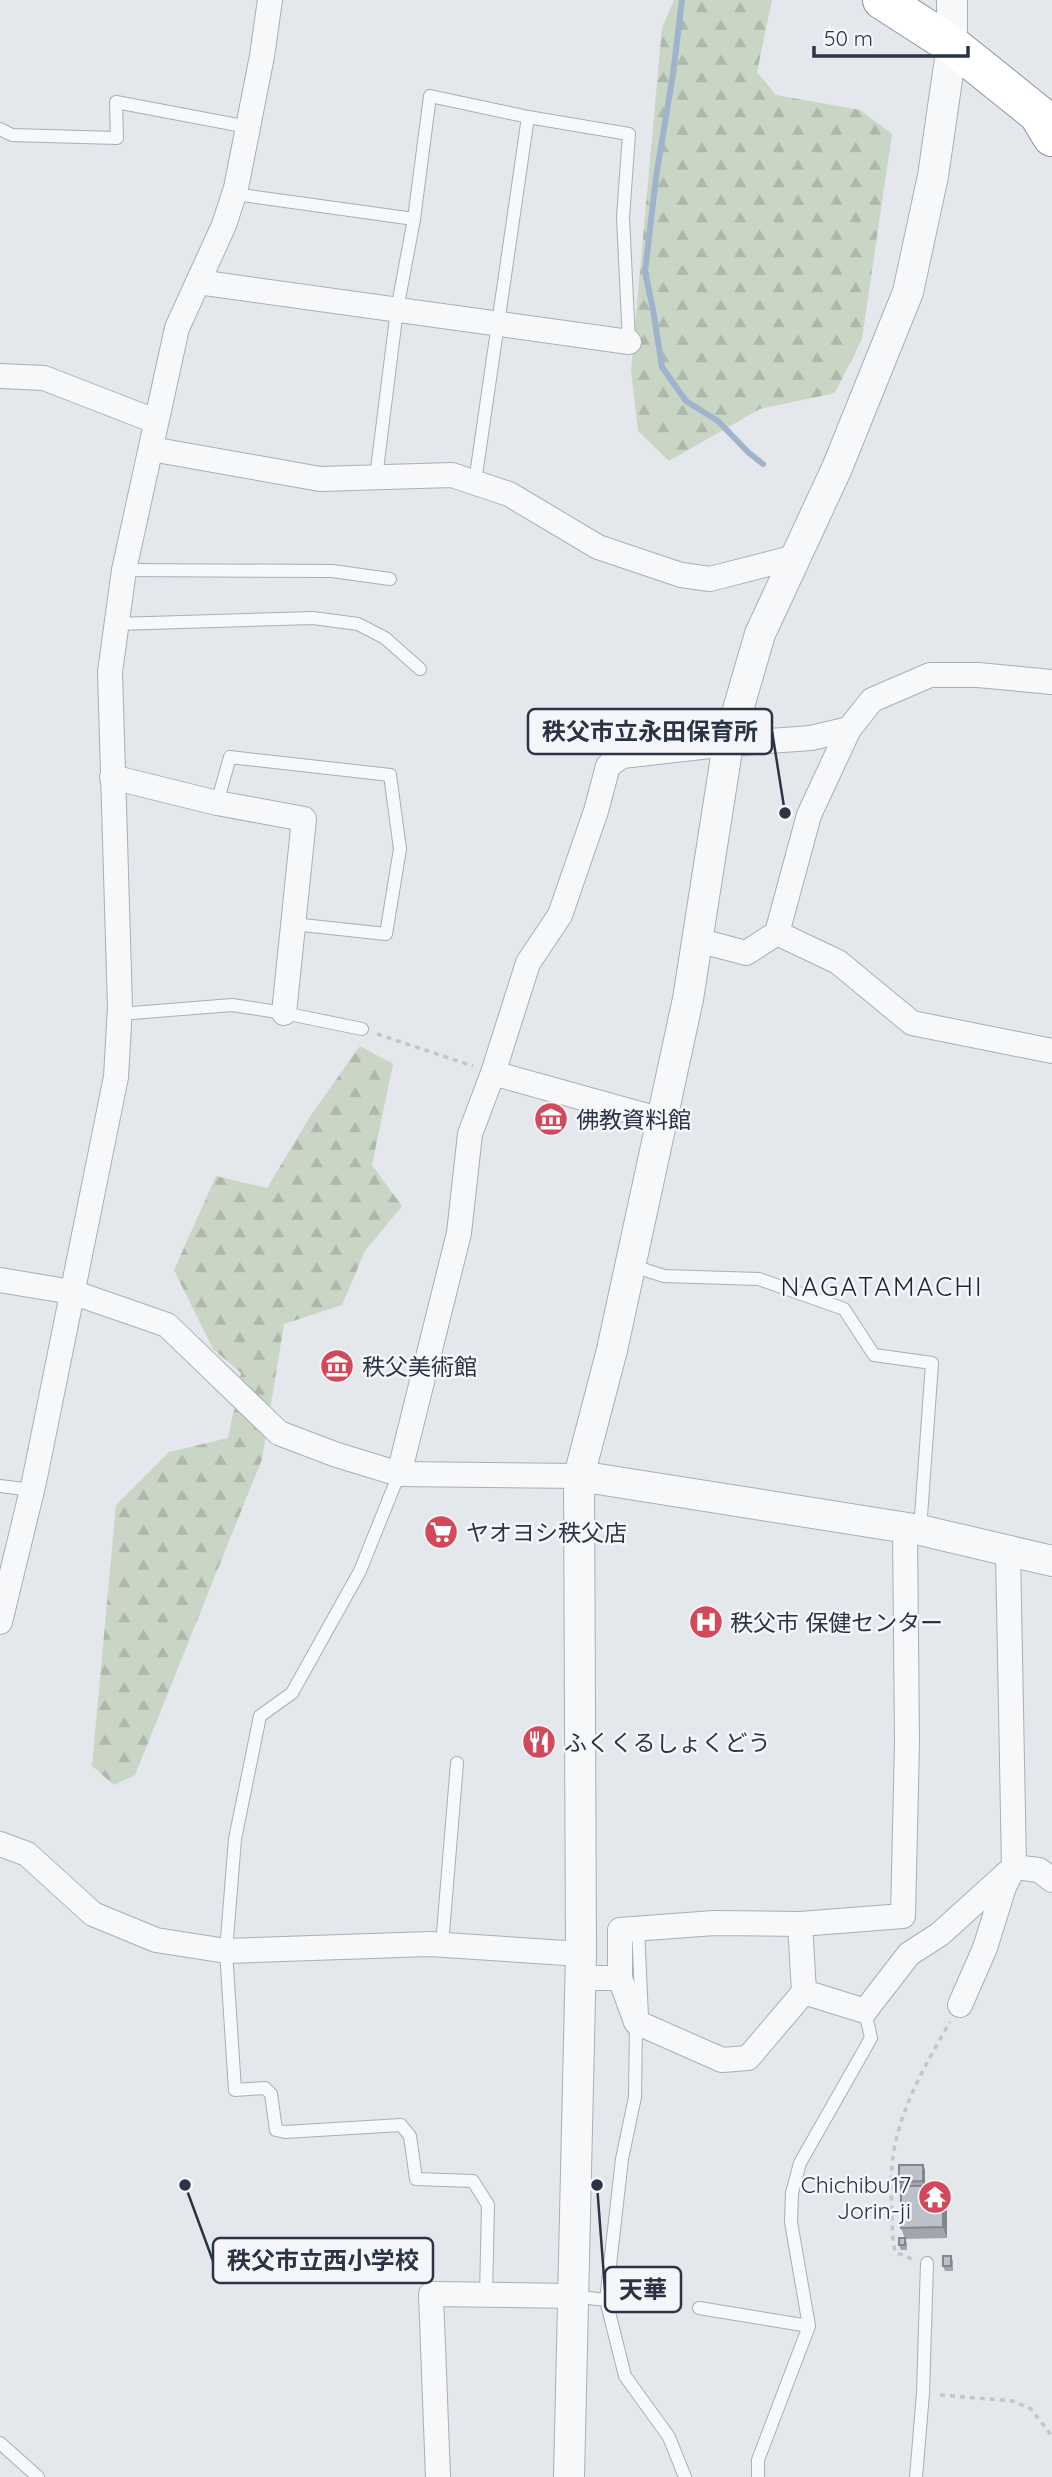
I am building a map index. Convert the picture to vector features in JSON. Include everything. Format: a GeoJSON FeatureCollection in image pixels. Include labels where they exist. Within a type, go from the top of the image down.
{"type":"FeatureCollection","features":[{"type":"Feature","properties":{"kind":"highway"},"geometry":{"type":"LineString","coordinates":[[882,0],[952,45],[1038,114],[1052,137]]}},
{"type":"Feature","properties":{"kind":"street"},"geometry":{"type":"LineString","coordinates":[[0,1622],[32,1490],[116,1077],[120,1014],[110,672],[124,570],[177,328],[224,225],[234,194],[262,57],[270,0]]}},
{"type":"Feature","properties":{"kind":"street"},"geometry":{"type":"LineString","coordinates":[[569,2477],[581,1966],[579,1476],[612,1350],[688,999],[728,744],[760,634],[836,468],[908,292],[933,176],[952,45],[952,0]]}},
{"type":"Feature","properties":{"kind":"street"},"geometry":{"type":"LineString","coordinates":[[198,282],[629,342]]}},
{"type":"Feature","properties":{"kind":"street"},"geometry":{"type":"LineString","coordinates":[[0,376],[44,377],[155,421]]}},
{"type":"Feature","properties":{"kind":"street"},"geometry":{"type":"LineString","coordinates":[[151,449],[320,479],[452,475],[509,494],[598,547],[681,575],[710,579],[796,557]]}},
{"type":"Feature","properties":{"kind":"street"},"geometry":{"type":"LineString","coordinates":[[697,940],[746,953],[777,933],[809,815],[849,729],[872,700],[930,675],[978,675],[1052,682]]}},
{"type":"Feature","properties":{"kind":"street"},"geometry":{"type":"LineString","coordinates":[[399,1474],[459,1233],[470,1134],[493,1073],[528,963],[560,915],[596,811],[608,766],[622,756],[811,738],[849,729]]}},
{"type":"Feature","properties":{"kind":"street"},"geometry":{"type":"LineString","coordinates":[[113,777],[218,803],[304,819],[284,1013]]}},
{"type":"Feature","properties":{"kind":"street"},"geometry":{"type":"LineString","coordinates":[[777,933],[838,962],[912,1023],[1052,1051]]}},
{"type":"Feature","properties":{"kind":"street"},"geometry":{"type":"LineString","coordinates":[[493,1073],[662,1120]]}},
{"type":"Feature","properties":{"kind":"street"},"geometry":{"type":"LineString","coordinates":[[0,1280],[72,1292],[167,1325],[279,1433],[399,1474],[579,1476],[913,1529],[1052,1561]]}},
{"type":"Feature","properties":{"kind":"street"},"geometry":{"type":"LineString","coordinates":[[800,1924],[804,1992],[748,2058],[722,2060],[639,2024],[620,1978],[620,1930],[714,1923],[800,1924],[903,1916],[913,1529]]}},
{"type":"Feature","properties":{"kind":"street"},"geometry":{"type":"LineString","coordinates":[[960,2005],[985,1948],[1004,1887],[1014,1867],[1008,1550]]}},
{"type":"Feature","properties":{"kind":"street"},"geometry":{"type":"LineString","coordinates":[[0,1844],[27,1854],[93,1914],[156,1940],[226,1951],[442,1945],[581,1966],[620,1978]]}},
{"type":"Feature","properties":{"kind":"street"},"geometry":{"type":"LineString","coordinates":[[804,1992],[865,2011],[909,1954],[940,1934],[1014,1867],[1038,1870],[1052,1880]]}},
{"type":"Feature","properties":{"kind":"street"},"geometry":{"type":"LineString","coordinates":[[438,2477],[430,2294],[572,2296]]}},
{"type":"Feature","properties":{"kind":"lane"},"geometry":{"type":"LineString","coordinates":[[376,477],[397,310],[414,219],[429,96],[528,117],[629,134],[623,217],[629,342]]}},
{"type":"Feature","properties":{"kind":"lane"},"geometry":{"type":"LineString","coordinates":[[0,130],[12,135],[117,138],[116,102],[248,127]]}},
{"type":"Feature","properties":{"kind":"lane"},"geometry":{"type":"LineString","coordinates":[[475,482],[528,117]]}},
{"type":"Feature","properties":{"kind":"lane"},"geometry":{"type":"LineString","coordinates":[[234,194],[414,219]]}},
{"type":"Feature","properties":{"kind":"lane"},"geometry":{"type":"LineString","coordinates":[[124,570],[332,571],[390,579]]}},
{"type":"Feature","properties":{"kind":"lane"},"geometry":{"type":"LineString","coordinates":[[116,624],[313,618],[358,624],[385,638],[420,669]]}},
{"type":"Feature","properties":{"kind":"lane"},"geometry":{"type":"LineString","coordinates":[[218,803],[230,757],[390,775],[400,849],[386,934],[293,924]]}},
{"type":"Feature","properties":{"kind":"lane"},"geometry":{"type":"LineString","coordinates":[[120,1014],[232,1005],[362,1029]]}},
{"type":"Feature","properties":{"kind":"lane"},"geometry":{"type":"LineString","coordinates":[[630,1265],[664,1276],[759,1279],[844,1310],[874,1355],[932,1363],[913,1529]]}},
{"type":"Feature","properties":{"kind":"lane"},"geometry":{"type":"LineString","coordinates":[[399,1474],[360,1571],[292,1693],[260,1716],[235,1839],[226,1951],[235,2090],[265,2088],[271,2094],[276,2130],[285,2132],[401,2125],[410,2136],[416,2179],[473,2181],[488,2205],[486,2295]]}},
{"type":"Feature","properties":{"kind":"lane"},"geometry":{"type":"LineString","coordinates":[[0,1486],[32,1490]]}},
{"type":"Feature","properties":{"kind":"lane"},"geometry":{"type":"LineString","coordinates":[[442,1945],[457,1763]]}},
{"type":"Feature","properties":{"kind":"lane"},"geometry":{"type":"LineString","coordinates":[[638,1928],[639,2024],[635,2097],[622,2160],[606,2300],[625,2376],[669,2437],[685,2477]]}},
{"type":"Feature","properties":{"kind":"lane"},"geometry":{"type":"LineString","coordinates":[[758,2477],[758,2460],[809,2326],[791,2222],[792,2193],[800,2163],[871,2038],[865,2011]]}},
{"type":"Feature","properties":{"kind":"lane"},"geometry":{"type":"LineString","coordinates":[[916,2477],[923,2393],[927,2263]]}},
{"type":"Feature","properties":{"kind":"lane"},"geometry":{"type":"LineString","coordinates":[[572,2296],[606,2300]]}},
{"type":"Feature","properties":{"kind":"lane"},"geometry":{"type":"LineString","coordinates":[[699,2308],[809,2326]]}},
{"type":"Feature","properties":{"kind":"lane"},"geometry":{"type":"LineString","coordinates":[[0,2443],[38,2477]]}},
{"type":"Feature","properties":{"kind":"path"},"geometry":{"type":"LineString","coordinates":[[362,1029],[493,1073]]}},
{"type":"Feature","properties":{"kind":"path"},"geometry":{"type":"LineString","coordinates":[[927,2263],[905,2258],[895,2252],[891,2167],[901,2122],[928,2059],[960,2005]]}},
{"type":"Feature","properties":{"kind":"path"},"geometry":{"type":"LineString","coordinates":[[923,2393],[1013,2401],[1031,2409],[1052,2436]]}},
{"type":"Feature","properties":{"kind":"green space"},"geometry":{"type":"Polygon","coordinates":[[[674,0],[772,0],[757,72],[776,95],[860,110],[892,134],[862,339],[835,393],[760,409],[669,461],[638,431],[631,370],[662,28],[674,0]]]}},
{"type":"Feature","properties":{"kind":"green space"},"geometry":{"type":"Polygon","coordinates":[[[360,1046],[393,1064],[372,1165],[402,1206],[365,1251],[342,1305],[284,1324],[262,1459],[135,1775],[114,1785],[92,1766],[116,1505],[169,1452],[228,1438],[241,1373],[213,1349],[174,1270],[216,1176],[267,1188],[311,1115],[360,1046]]]}},
{"type":"Feature","properties":{"kind":"building"},"geometry":{"type":"Polygon","coordinates":[[[899,2165],[923,2165],[923,2181],[899,2182],[899,2165]]]}},
{"type":"Feature","properties":{"kind":"building"},"geometry":{"type":"Polygon","coordinates":[[[901,2186],[943,2186],[943,2227],[901,2228],[901,2186]]]}},
{"type":"Feature","properties":{"kind":"building"},"geometry":{"type":"Polygon","coordinates":[[[899,2238],[905,2238],[905,2245],[899,2245],[899,2238]]]}},
{"type":"Feature","properties":{"kind":"building"},"geometry":{"type":"Polygon","coordinates":[[[943,2256],[951,2256],[951,2266],[943,2266],[943,2256]]]}},
{"type":"Feature","properties":{"kind":"waterway"},"geometry":{"type":"LineString","coordinates":[[682,0],[645,272],[662,367],[686,401],[718,421],[763,464]]}},
{"type":"Feature","properties":{"kind":"place","name":"秩父市立永田保育所"},"geometry":{"type":"Point","coordinates":[785,813]}},
{"type":"Feature","properties":{"kind":"place","name":"佛教資料館"},"geometry":{"type":"Point","coordinates":[551,1119]}},
{"type":"Feature","properties":{"kind":"place","name":"秩父美術館"},"geometry":{"type":"Point","coordinates":[337,1366]}},
{"type":"Feature","properties":{"kind":"place","name":"ヤオヨシ秩父店"},"geometry":{"type":"Point","coordinates":[441,1532]}},
{"type":"Feature","properties":{"kind":"place","name":"秩父市 保健センター"},"geometry":{"type":"Point","coordinates":[706,1622]}},
{"type":"Feature","properties":{"kind":"place","name":"ふくくるしょくどう"},"geometry":{"type":"Point","coordinates":[539,1742]}},
{"type":"Feature","properties":{"kind":"place","name":"秩父市立西小学校"},"geometry":{"type":"Point","coordinates":[185,2185]}},
{"type":"Feature","properties":{"kind":"place","name":"天華"},"geometry":{"type":"Point","coordinates":[597,2185]}},
{"type":"Feature","properties":{"kind":"place","name":"Chichibu17 Jorin-ji"},"geometry":{"type":"Point","coordinates":[935,2197]}},
{"type":"Feature","properties":{"kind":"district","name":"NAGATAMACHI"},"geometry":{"type":"Point","coordinates":[882,1286]}}]}
